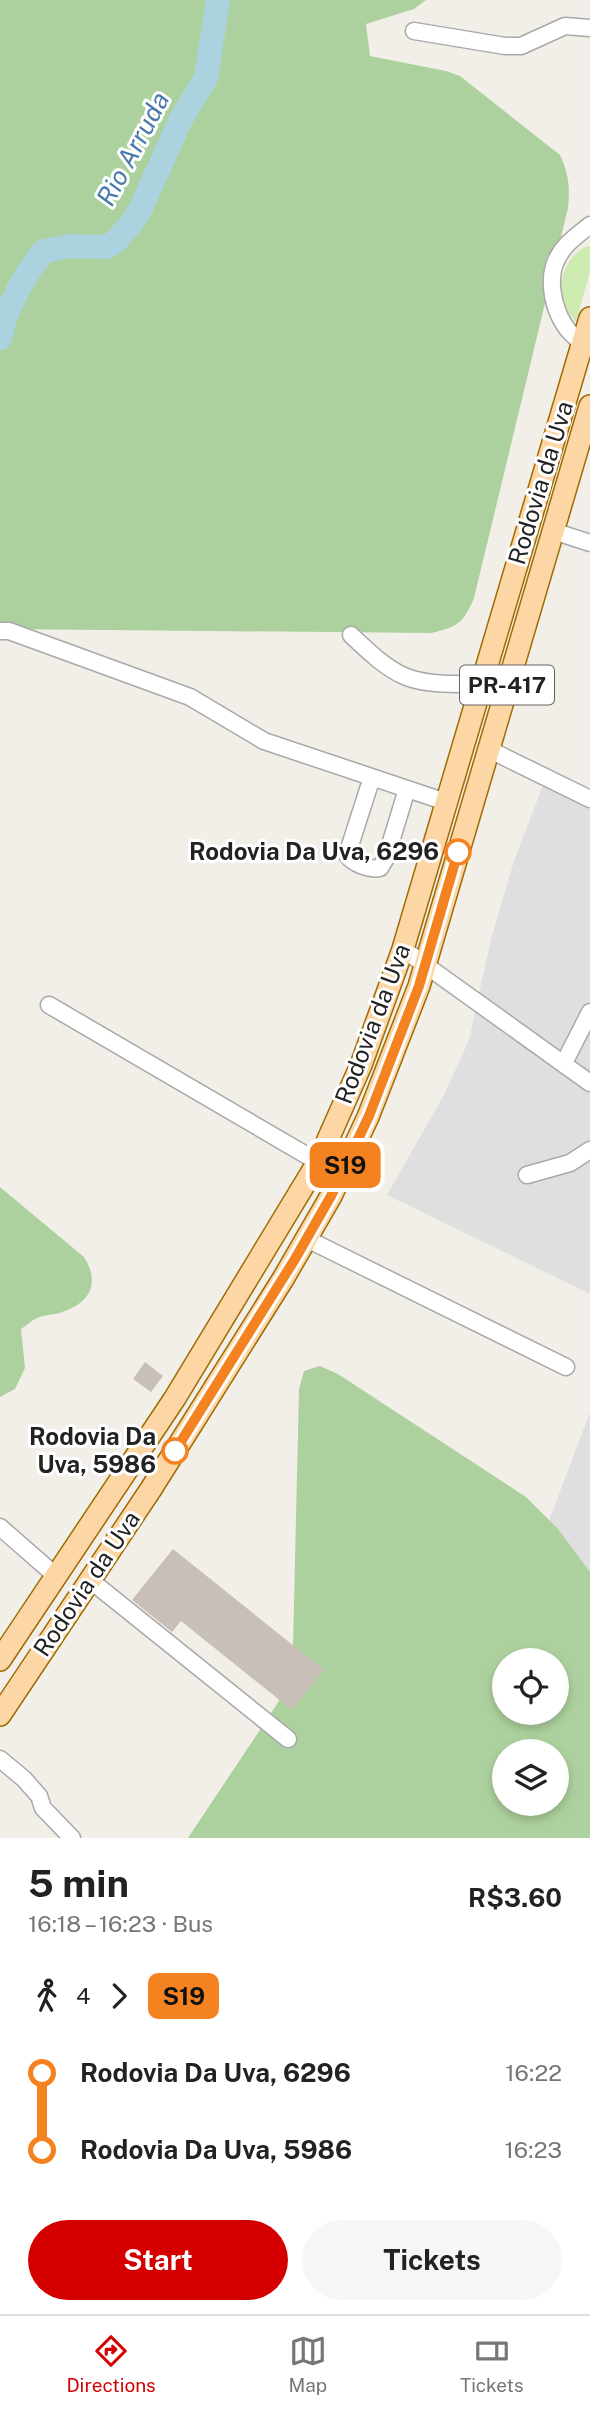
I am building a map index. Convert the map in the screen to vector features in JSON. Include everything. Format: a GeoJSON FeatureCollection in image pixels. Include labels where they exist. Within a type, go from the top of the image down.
{"type":"FeatureCollection","features":[{"type":"Feature","properties":{"kind":"main road","name":"Rodovia da Uva"},"geometry":{"type":"LineString","coordinates":[[0,1660],[175,1398],[318,1162],[361,1065],[403,949],[586,344],[590,318]]}},
{"type":"Feature","properties":{"kind":"main road","name":"Rodovia da Uva"},"geometry":{"type":"LineString","coordinates":[[0,1715],[157,1479],[307,1239],[369,1116],[400,1041],[425,963],[590,406]]}},
{"type":"Feature","properties":{"kind":"street"},"geometry":{"type":"LineString","coordinates":[[414,32],[521,46],[565,26],[590,28]]}},
{"type":"Feature","properties":{"kind":"street"},"geometry":{"type":"LineString","coordinates":[[586,344],[562,323],[552,296],[554,267],[568,242],[590,225]]}},
{"type":"Feature","properties":{"kind":"street"},"geometry":{"type":"LineString","coordinates":[[553,531],[590,543]]}},
{"type":"Feature","properties":{"kind":"street"},"geometry":{"type":"LineString","coordinates":[[0,631],[9,631],[190,697],[264,741],[446,802]]}},
{"type":"Feature","properties":{"kind":"street"},"geometry":{"type":"LineString","coordinates":[[351,635],[372,656],[403,676],[424,682],[481,685]]}},
{"type":"Feature","properties":{"kind":"street"},"geometry":{"type":"LineString","coordinates":[[488,749],[590,799]]}},
{"type":"Feature","properties":{"kind":"street"},"geometry":{"type":"LineString","coordinates":[[372,777],[347,856],[373,869],[380,868],[386,858],[407,789]]}},
{"type":"Feature","properties":{"kind":"street"},"geometry":{"type":"LineString","coordinates":[[403,949],[590,1083]]}},
{"type":"Feature","properties":{"kind":"street"},"geometry":{"type":"LineString","coordinates":[[49,1005],[318,1162]]}},
{"type":"Feature","properties":{"kind":"street"},"geometry":{"type":"LineString","coordinates":[[564,1063],[590,1012]]}},
{"type":"Feature","properties":{"kind":"street"},"geometry":{"type":"LineString","coordinates":[[527,1175],[570,1163],[590,1150]]}},
{"type":"Feature","properties":{"kind":"street"},"geometry":{"type":"LineString","coordinates":[[307,1239],[566,1367]]}},
{"type":"Feature","properties":{"kind":"street"},"geometry":{"type":"LineString","coordinates":[[0,1527],[56,1576]]}},
{"type":"Feature","properties":{"kind":"street"},"geometry":{"type":"LineString","coordinates":[[90,1580],[288,1739]]}},
{"type":"Feature","properties":{"kind":"street"},"geometry":{"type":"LineString","coordinates":[[0,1759],[23,1779],[38,1796],[43,1808],[72,1838]]}},
{"type":"Feature","properties":{"kind":"shaded area"},"geometry":{"type":"Polygon","coordinates":[[[548,772],[590,790],[590,1294],[387,1195],[444,1095],[469,1040],[491,939],[514,861],[548,772]]]}},
{"type":"Feature","properties":{"kind":"shaded area"},"geometry":{"type":"Polygon","coordinates":[[[590,1412],[590,1625],[529,1574],[590,1412]]]}},
{"type":"Feature","properties":{"kind":"green space"},"geometry":{"type":"Polygon","coordinates":[[[0,0],[426,0],[414,9],[366,24],[370,56],[460,76],[560,155],[568,181],[568,208],[474,598],[458,623],[431,633],[0,629],[0,0]]]}},
{"type":"Feature","properties":{"kind":"green space"},"geometry":{"type":"Polygon","coordinates":[[[590,245],[590,272],[576,322],[565,308],[562,299],[562,280],[574,255],[590,245]]]}},
{"type":"Feature","properties":{"kind":"green space"},"geometry":{"type":"Polygon","coordinates":[[[0,1187],[84,1257],[89,1266],[92,1283],[80,1303],[59,1313],[37,1318],[21,1329],[25,1368],[15,1389],[0,1397],[0,1187]]]}},
{"type":"Feature","properties":{"kind":"green space"},"geometry":{"type":"Polygon","coordinates":[[[320,1366],[338,1374],[526,1497],[558,1529],[590,1572],[590,1838],[188,1838],[279,1701],[286,1685],[293,1647],[299,1389],[304,1371],[320,1366]]]}},
{"type":"Feature","properties":{"kind":"building"},"geometry":{"type":"Polygon","coordinates":[[[145,1362],[163,1376],[151,1392],[133,1379],[145,1362]]]}},
{"type":"Feature","properties":{"kind":"building"},"geometry":{"type":"Polygon","coordinates":[[[173,1549],[324,1670],[292,1710],[181,1621],[172,1632],[132,1600],[173,1549]]]}},
{"type":"Feature","properties":{"kind":"waterway","name":"Rio Arruda"},"geometry":{"type":"LineString","coordinates":[[0,338],[5,319],[18,291],[44,251],[71,246],[107,247],[116,241],[132,222],[141,208],[181,119],[206,78],[218,0]]}},
{"type":"Feature","properties":{"kind":"bus line","name":"S19"},"geometry":{"type":"LineString","coordinates":[[175,1451],[284,1279],[331,1196],[369,1116],[419,986],[458,852]]}},
{"type":"Feature","properties":{"kind":"place","name":"Rodovia Da Uva, 6296"},"geometry":{"type":"Point","coordinates":[458,852]}},
{"type":"Feature","properties":{"kind":"place","name":"Rodovia Da Uva, 5986"},"geometry":{"type":"Point","coordinates":[175,1451]}}]}
